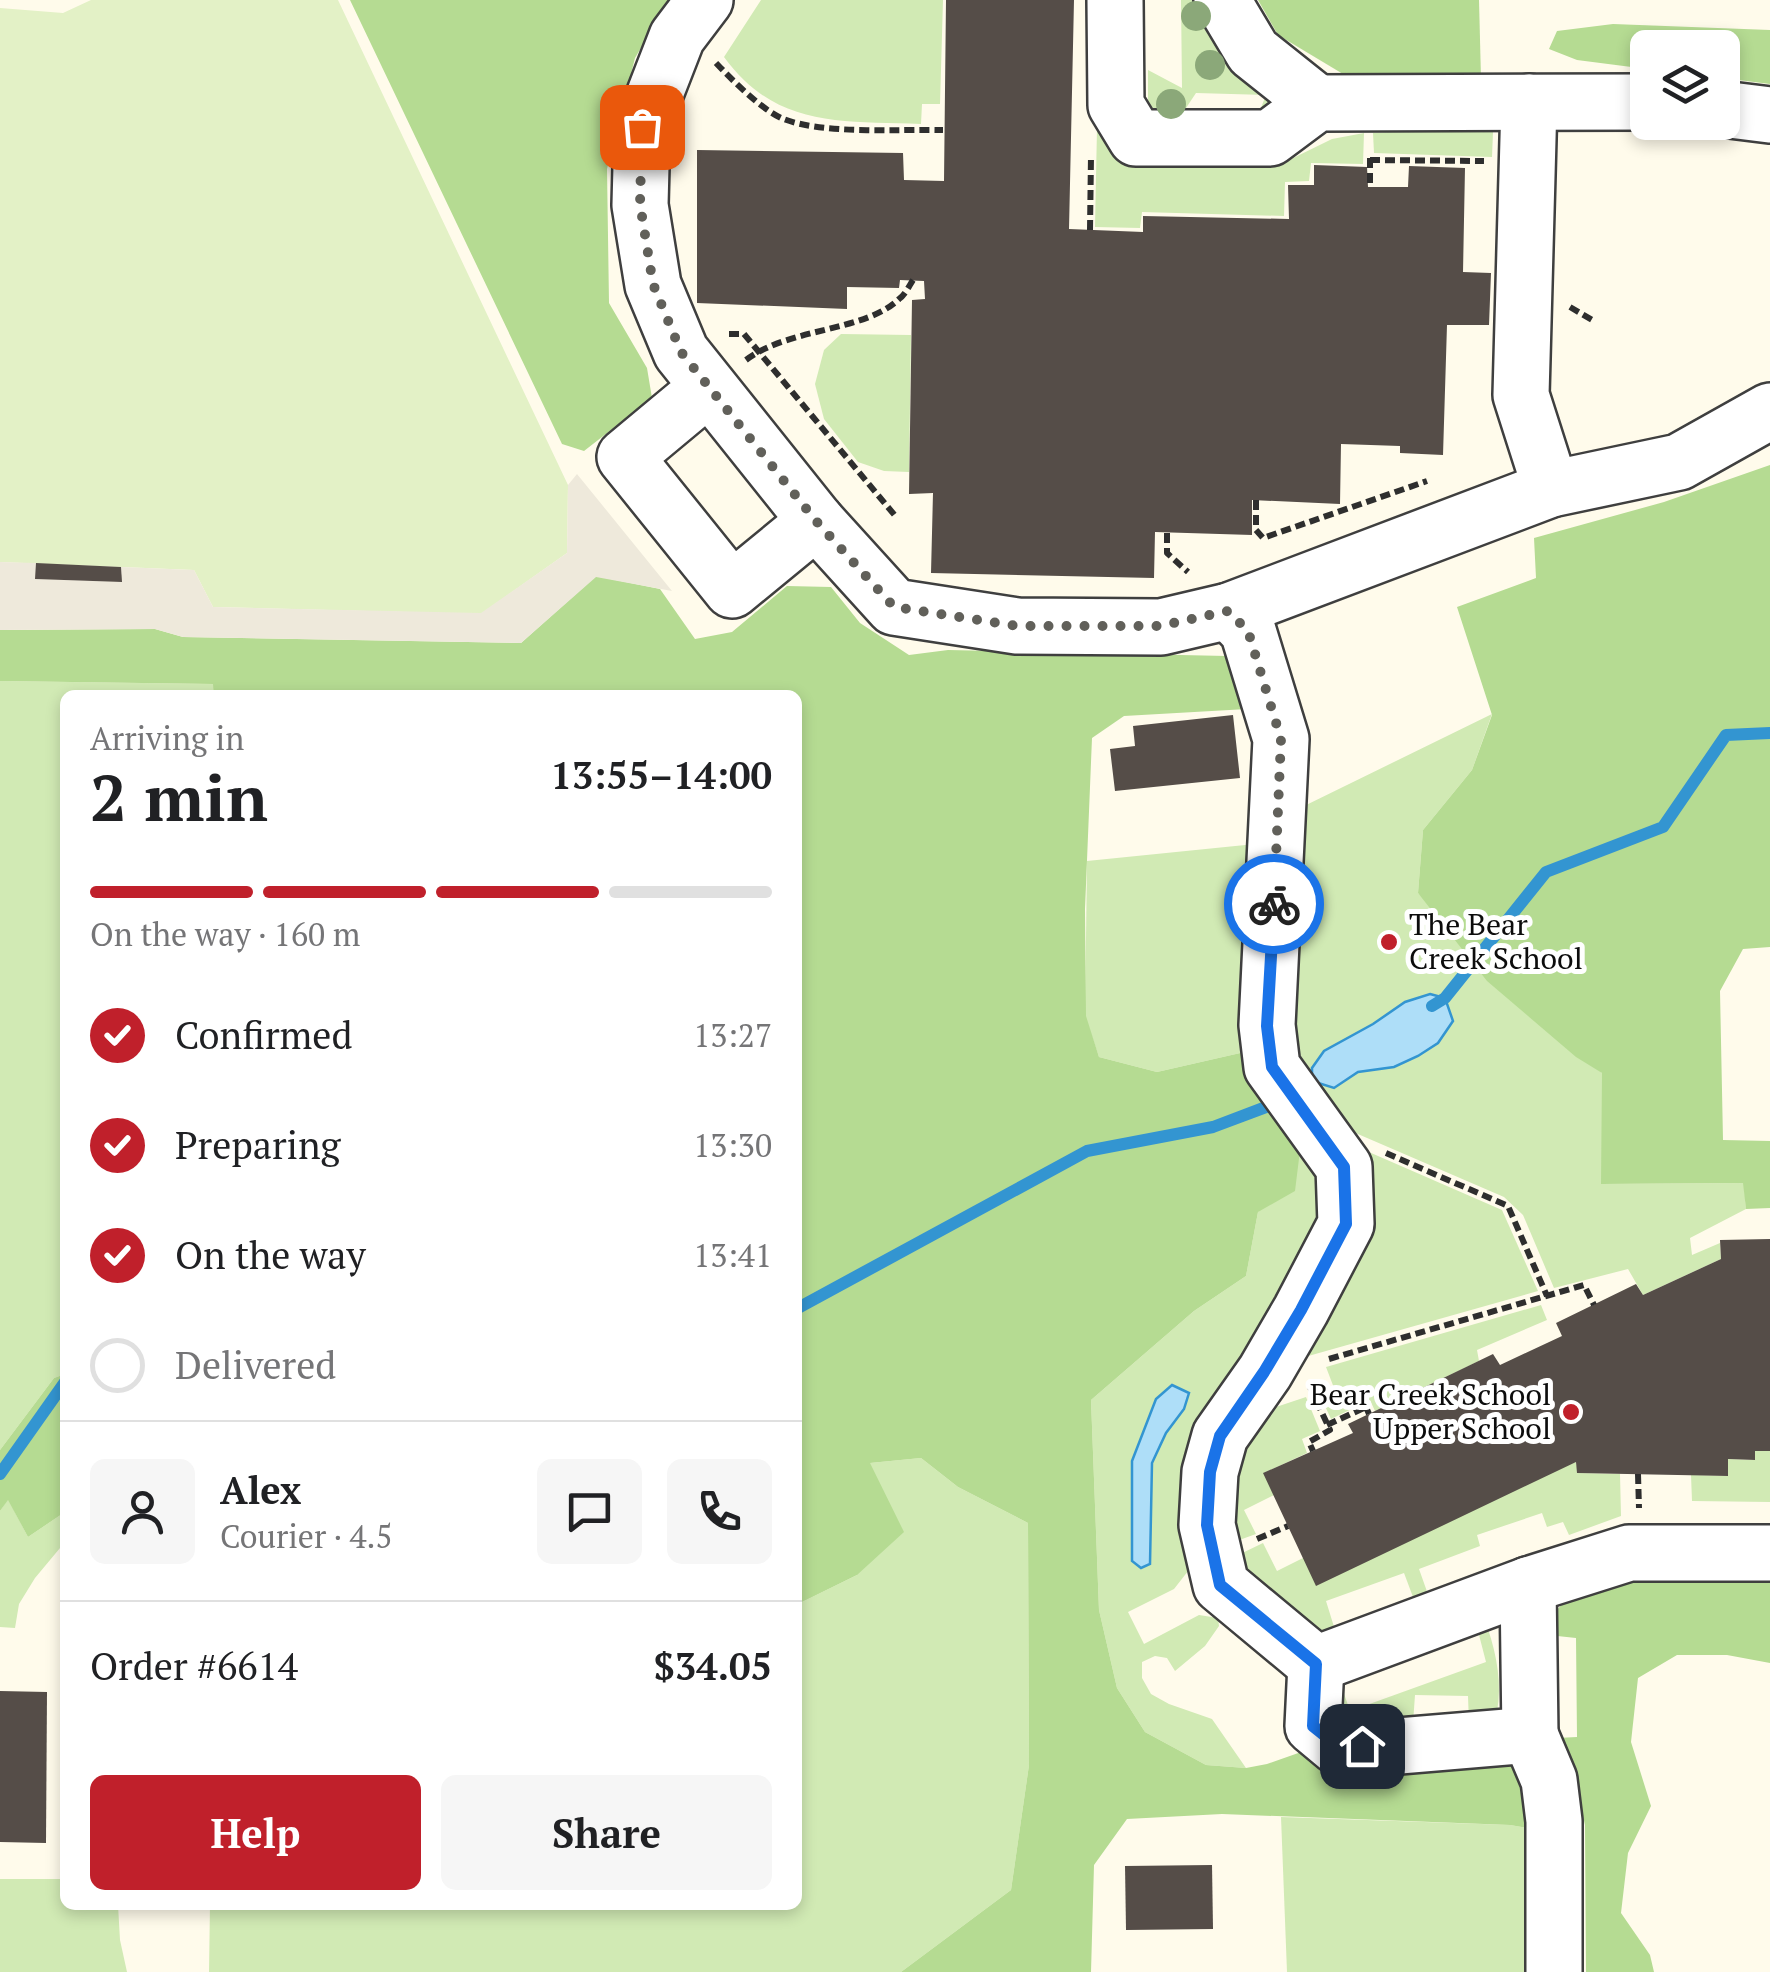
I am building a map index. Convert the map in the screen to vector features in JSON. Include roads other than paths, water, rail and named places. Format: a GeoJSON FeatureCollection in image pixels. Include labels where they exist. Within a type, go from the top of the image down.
{"type":"FeatureCollection","features":[{"type":"Feature","properties":{"kind":"street"},"geometry":{"type":"LineString","coordinates":[[705,0],[677,37],[642,127],[640,204],[653,284],[681,352],[816,521],[894,607],[1017,626],[1160,626],[1228,611],[1551,489],[1680,462],[1770,411]]}},
{"type":"Feature","properties":{"kind":"street"},"geometry":{"type":"LineString","coordinates":[[1115,0],[1116,105],[1136,138],[1270,138],[1317,103],[1630,102]]}},
{"type":"Feature","properties":{"kind":"street"},"geometry":{"type":"LineString","coordinates":[[1222,0],[1253,52],[1317,103]]}},
{"type":"Feature","properties":{"kind":"street"},"geometry":{"type":"LineString","coordinates":[[1530,102],[1521,395],[1551,489]]}},
{"type":"Feature","properties":{"kind":"street"},"geometry":{"type":"LineString","coordinates":[[1740,111],[1770,115]]}},
{"type":"Feature","properties":{"kind":"street"},"geometry":{"type":"LineString","coordinates":[[709,387],[626,457],[637,472],[732,590],[816,521]]}},
{"type":"Feature","properties":{"kind":"street"},"geometry":{"type":"LineString","coordinates":[[1228,611],[1248,631],[1281,739],[1267,1026],[1272,1067],[1344,1167],[1346,1224],[1301,1310],[1283,1369],[1220,1436],[1210,1472],[1207,1525],[1220,1585],[1316,1664]]}},
{"type":"Feature","properties":{"kind":"street"},"geometry":{"type":"LineString","coordinates":[[1316,1664],[1528,1585],[1629,1553],[1770,1553]]}},
{"type":"Feature","properties":{"kind":"street"},"geometry":{"type":"LineString","coordinates":[[1528,1585],[1530,1736],[1549,1780],[1554,1820],[1554,1972]]}},
{"type":"Feature","properties":{"kind":"street"},"geometry":{"type":"LineString","coordinates":[[1316,1664],[1313,1726],[1338,1746],[1387,1747],[1530,1736]]}},
{"type":"Feature","properties":{"kind":"water"},"geometry":{"type":"Polygon","coordinates":[[[1430,994],[1445,998],[1453,1021],[1438,1043],[1394,1067],[1358,1072],[1334,1088],[1312,1081],[1312,1068],[1324,1051],[1405,1002],[1430,994]]]}},
{"type":"Feature","properties":{"kind":"water"},"geometry":{"type":"Polygon","coordinates":[[[1172,1385],[1189,1393],[1184,1409],[1166,1433],[1152,1463],[1150,1564],[1141,1568],[1132,1561],[1132,1461],[1156,1399],[1172,1385]]]}},
{"type":"Feature","properties":{"kind":"waterway"},"geometry":{"type":"LineString","coordinates":[[1432,1006],[1445,998],[1546,872],[1663,827],[1726,735],[1770,733]]}},
{"type":"Feature","properties":{"kind":"waterway"},"geometry":{"type":"LineString","coordinates":[[802,1306],[1087,1151],[1213,1127],[1282,1101]]}},
{"type":"Feature","properties":{"kind":"waterway"},"geometry":{"type":"LineString","coordinates":[[0,1474],[60,1389]]}},
{"type":"Feature","properties":{"kind":"place","name":"The Bear Creek School"},"geometry":{"type":"Point","coordinates":[1389,942]}},
{"type":"Feature","properties":{"kind":"place","name":"Bear Creek School Upper School"},"geometry":{"type":"Point","coordinates":[1571,1412]}}]}
